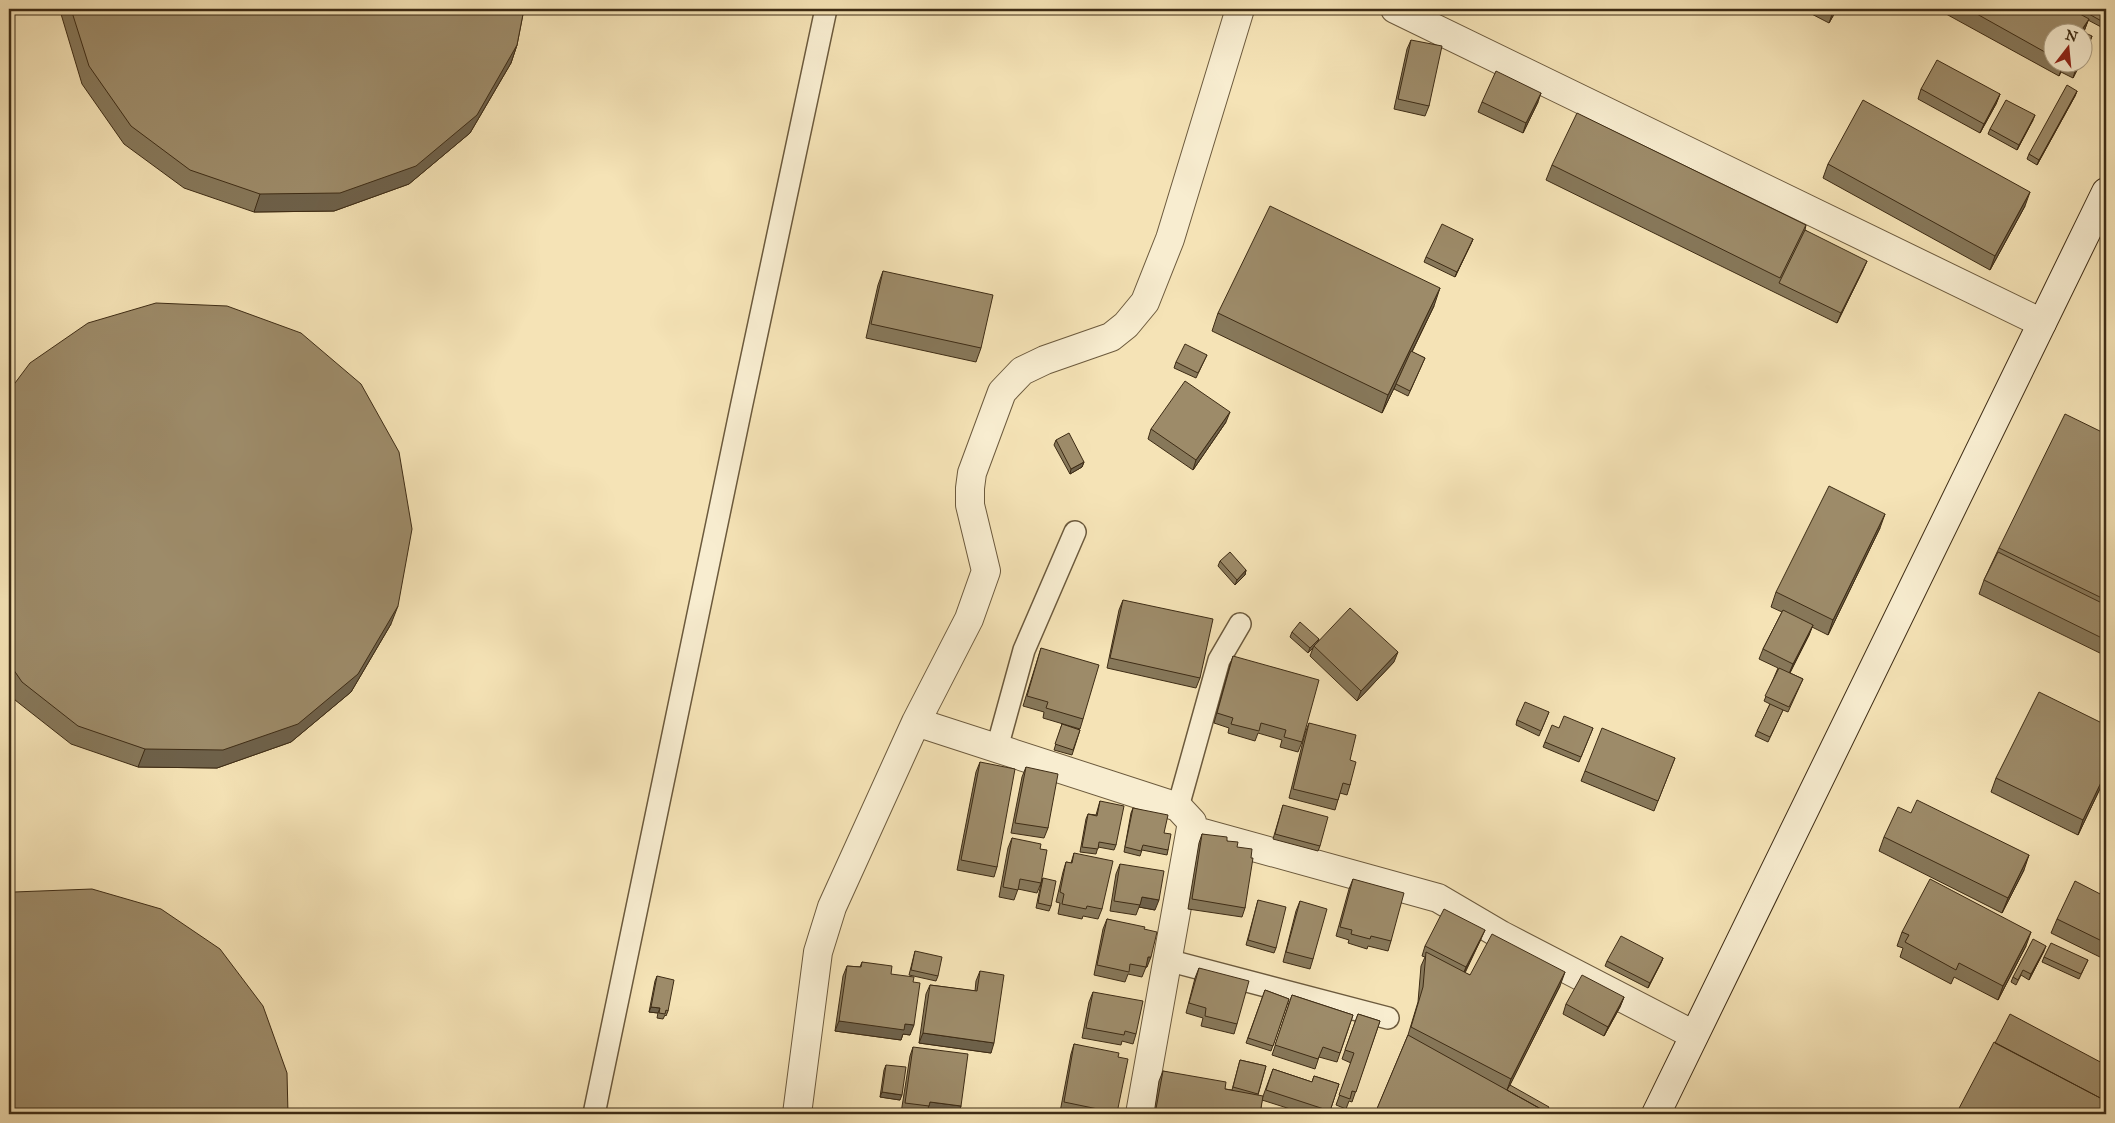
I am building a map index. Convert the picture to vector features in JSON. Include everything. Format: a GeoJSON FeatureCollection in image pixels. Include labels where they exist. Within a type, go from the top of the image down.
{"type":"FeatureCollection","features":[{"type":"Feature","properties":{"kind":"street"},"geometry":{"type":"LineString","coordinates":[[797,1114],[818,952],[832,907],[916,722],[969,619],[986,571],[970,505],[970,488],[972,473],[1002,392],[1022,371],[1045,360],[1111,337],[1126,325],[1145,302],[1170,238],[1240,9]]}},
{"type":"Feature","properties":{"kind":"street"},"geometry":{"type":"LineString","coordinates":[[1395,9],[2042,324]]}},
{"type":"Feature","properties":{"kind":"street"},"geometry":{"type":"LineString","coordinates":[[1656,1114],[2106,192]]}},
{"type":"Feature","properties":{"kind":"street"},"geometry":{"type":"LineString","coordinates":[[916,722],[996,748],[1184,819],[1438,898],[1502,935],[1694,1035]]}},
{"type":"Feature","properties":{"kind":"street"},"geometry":{"type":"LineString","coordinates":[[1140,1114],[1167,960],[1184,819]]}},
{"type":"Feature","properties":{"kind":"lane"},"geometry":{"type":"LineString","coordinates":[[594,1114],[826,9]]}},
{"type":"Feature","properties":{"kind":"lane"},"geometry":{"type":"LineString","coordinates":[[996,748],[1024,650],[1075,532]]}},
{"type":"Feature","properties":{"kind":"lane"},"geometry":{"type":"LineString","coordinates":[[1184,819],[1219,660],[1240,624]]}},
{"type":"Feature","properties":{"kind":"lane"},"geometry":{"type":"LineString","coordinates":[[1167,960],[1388,1018]]}},
{"type":"Feature","properties":{"kind":"building"},"geometry":{"type":"Polygon","coordinates":[[[71,9],[524,9],[517,45],[477,115],[416,166],[340,193],[260,194],[190,170],[131,126],[89,66],[71,9]]]}},
{"type":"Feature","properties":{"kind":"building"},"geometry":{"type":"Polygon","coordinates":[[[1968,9],[2071,9],[2089,19],[2087,22],[2042,22],[2042,50],[1968,9]]]}},
{"type":"Feature","properties":{"kind":"building"},"geometry":{"type":"Polygon","coordinates":[[[2080,9],[2106,9],[2105,23],[2080,9]]]}},
{"type":"Feature","properties":{"kind":"building"},"geometry":{"type":"Polygon","coordinates":[[[1411,40],[1442,46],[1429,106],[1398,99],[1411,40]]]}},
{"type":"Feature","properties":{"kind":"building"},"geometry":{"type":"Polygon","coordinates":[[[1937,60],[2000,94],[1984,124],[1921,89],[1937,60]]]}},
{"type":"Feature","properties":{"kind":"building"},"geometry":{"type":"Polygon","coordinates":[[[1496,71],[1541,93],[1526,123],[1482,102],[1496,71]]]}},
{"type":"Feature","properties":{"kind":"building"},"geometry":{"type":"Polygon","coordinates":[[[2067,85],[2077,91],[2039,160],[2029,154],[2067,85]]]}},
{"type":"Feature","properties":{"kind":"building"},"geometry":{"type":"Polygon","coordinates":[[[1863,100],[2030,192],[1995,256],[1828,164],[1863,100]]]}},
{"type":"Feature","properties":{"kind":"building"},"geometry":{"type":"Polygon","coordinates":[[[2006,100],[2035,115],[2019,145],[1990,129],[2006,100]]]}},
{"type":"Feature","properties":{"kind":"building"},"geometry":{"type":"Polygon","coordinates":[[[1577,113],[1806,225],[1780,278],[1552,165],[1577,113]]]}},
{"type":"Feature","properties":{"kind":"building"},"geometry":{"type":"Polygon","coordinates":[[[1270,206],[1440,288],[1388,395],[1218,313],[1270,206]]]}},
{"type":"Feature","properties":{"kind":"building"},"geometry":{"type":"Polygon","coordinates":[[[1442,224],[1473,239],[1457,272],[1426,257],[1442,224]]]}},
{"type":"Feature","properties":{"kind":"building"},"geometry":{"type":"Polygon","coordinates":[[[1805,230],[1867,261],[1841,313],[1779,283],[1805,230]]]}},
{"type":"Feature","properties":{"kind":"building"},"geometry":{"type":"Polygon","coordinates":[[[883,271],[993,295],[981,348],[871,324],[883,271]]]}},
{"type":"Feature","properties":{"kind":"building"},"geometry":{"type":"Polygon","coordinates":[[[156,303],[227,306],[301,333],[361,384],[399,452],[412,529],[398,606],[358,674],[298,724],[223,750],[145,749],[78,726],[22,682],[9,663],[9,391],[30,363],[88,323],[156,303]]]}},
{"type":"Feature","properties":{"kind":"building"},"geometry":{"type":"Polygon","coordinates":[[[1185,344],[1207,355],[1198,373],[1176,362],[1185,344]]]}},
{"type":"Feature","properties":{"kind":"building"},"geometry":{"type":"Polygon","coordinates":[[[1411,351],[1425,358],[1410,391],[1396,384],[1411,351]]]}},
{"type":"Feature","properties":{"kind":"building"},"geometry":{"type":"Polygon","coordinates":[[[1185,381],[1230,412],[1196,460],[1151,429],[1185,381]]]}},
{"type":"Feature","properties":{"kind":"building"},"geometry":{"type":"Polygon","coordinates":[[[2065,414],[2106,434],[2106,600],[1999,548],[2065,414]]]}},
{"type":"Feature","properties":{"kind":"building"},"geometry":{"type":"Polygon","coordinates":[[[1069,433],[1084,462],[1071,469],[1056,440],[1069,433]]]}},
{"type":"Feature","properties":{"kind":"building"},"geometry":{"type":"Polygon","coordinates":[[[1829,486],[1885,514],[1833,620],[1776,592],[1829,486]]]}},
{"type":"Feature","properties":{"kind":"building"},"geometry":{"type":"Polygon","coordinates":[[[1230,552],[1246,570],[1237,580],[1220,561],[1230,552]]]}},
{"type":"Feature","properties":{"kind":"building"},"geometry":{"type":"Polygon","coordinates":[[[1998,552],[2106,605],[2106,640],[1984,580],[1998,552]]]}},
{"type":"Feature","properties":{"kind":"building"},"geometry":{"type":"Polygon","coordinates":[[[1123,600],[1213,619],[1200,678],[1110,658],[1123,600]]]}},
{"type":"Feature","properties":{"kind":"building"},"geometry":{"type":"Polygon","coordinates":[[[1350,608],[1398,652],[1361,691],[1314,646],[1350,608]]]}},
{"type":"Feature","properties":{"kind":"building"},"geometry":{"type":"Polygon","coordinates":[[[1783,610],[1813,625],[1793,664],[1763,649],[1783,610]]]}},
{"type":"Feature","properties":{"kind":"building"},"geometry":{"type":"Polygon","coordinates":[[[1300,622],[1319,639],[1310,648],[1292,632],[1300,622]]]}},
{"type":"Feature","properties":{"kind":"building"},"geometry":{"type":"Polygon","coordinates":[[[1041,648],[1099,665],[1083,719],[1046,708],[1048,702],[1027,696],[1041,648]]]}},
{"type":"Feature","properties":{"kind":"building"},"geometry":{"type":"Polygon","coordinates":[[[1233,656],[1319,680],[1302,742],[1284,737],[1286,730],[1261,723],[1259,731],[1231,724],[1233,718],[1217,713],[1233,656]]]}},
{"type":"Feature","properties":{"kind":"building"},"geometry":{"type":"Polygon","coordinates":[[[1779,668],[1803,679],[1789,707],[1765,696],[1779,668]]]}},
{"type":"Feature","properties":{"kind":"building"},"geometry":{"type":"Polygon","coordinates":[[[2039,692],[2106,725],[2106,772],[2083,820],[1996,778],[2039,692]]]}},
{"type":"Feature","properties":{"kind":"building"},"geometry":{"type":"Polygon","coordinates":[[[1525,702],[1549,712],[1541,731],[1517,720],[1525,702]]]}},
{"type":"Feature","properties":{"kind":"building"},"geometry":{"type":"Polygon","coordinates":[[[1770,704],[1783,710],[1770,737],[1757,731],[1770,704]]]}},
{"type":"Feature","properties":{"kind":"building"},"geometry":{"type":"Polygon","coordinates":[[[1564,716],[1593,728],[1581,757],[1545,742],[1552,725],[1559,728],[1564,716]]]}},
{"type":"Feature","properties":{"kind":"building"},"geometry":{"type":"Polygon","coordinates":[[[1309,723],[1356,735],[1350,760],[1356,762],[1350,785],[1343,783],[1338,800],[1293,789],[1309,723]]]}},
{"type":"Feature","properties":{"kind":"building"},"geometry":{"type":"Polygon","coordinates":[[[1062,724],[1080,730],[1073,750],[1055,744],[1062,724]]]}},
{"type":"Feature","properties":{"kind":"building"},"geometry":{"type":"Polygon","coordinates":[[[1602,728],[1675,758],[1658,801],[1585,771],[1602,728]]]}},
{"type":"Feature","properties":{"kind":"building"},"geometry":{"type":"Polygon","coordinates":[[[980,762],[1015,769],[997,867],[961,860],[980,762]]]}},
{"type":"Feature","properties":{"kind":"building"},"geometry":{"type":"Polygon","coordinates":[[[1026,767],[1058,774],[1048,828],[1015,823],[1026,767]]]}},
{"type":"Feature","properties":{"kind":"building"},"geometry":{"type":"Polygon","coordinates":[[[1917,800],[2029,855],[2008,898],[1884,837],[1898,807],[1911,813],[1917,800]]]}},
{"type":"Feature","properties":{"kind":"building"},"geometry":{"type":"Polygon","coordinates":[[[1100,801],[1124,806],[1116,845],[1099,842],[1098,849],[1082,847],[1088,814],[1097,816],[1100,801]]]}},
{"type":"Feature","properties":{"kind":"building"},"geometry":{"type":"Polygon","coordinates":[[[1283,805],[1328,817],[1320,846],[1275,834],[1283,805]]]}},
{"type":"Feature","properties":{"kind":"building"},"geometry":{"type":"Polygon","coordinates":[[[1133,808],[1168,815],[1164,833],[1171,834],[1168,850],[1143,845],[1141,851],[1125,847],[1133,808]]]}},
{"type":"Feature","properties":{"kind":"building"},"geometry":{"type":"Polygon","coordinates":[[[1202,834],[1227,837],[1227,841],[1238,842],[1237,847],[1252,849],[1251,858],[1253,858],[1245,908],[1192,899],[1202,834]]]}},
{"type":"Feature","properties":{"kind":"building"},"geometry":{"type":"Polygon","coordinates":[[[1012,838],[1041,844],[1040,849],[1047,850],[1041,883],[1020,879],[1018,890],[1003,887],[1012,838]]]}},
{"type":"Feature","properties":{"kind":"building"},"geometry":{"type":"Polygon","coordinates":[[[1074,853],[1113,861],[1102,909],[1087,906],[1086,909],[1062,904],[1064,894],[1060,892],[1066,862],[1072,863],[1074,853]]]}},
{"type":"Feature","properties":{"kind":"building"},"geometry":{"type":"Polygon","coordinates":[[[1120,864],[1164,871],[1159,900],[1142,897],[1140,905],[1114,901],[1120,864]]]}},
{"type":"Feature","properties":{"kind":"building"},"geometry":{"type":"Polygon","coordinates":[[[1043,878],[1056,881],[1051,906],[1038,903],[1043,878]]]}},
{"type":"Feature","properties":{"kind":"building"},"geometry":{"type":"Polygon","coordinates":[[[1353,879],[1404,893],[1391,941],[1371,936],[1370,939],[1351,934],[1352,930],[1340,927],[1353,879]]]}},
{"type":"Feature","properties":{"kind":"building"},"geometry":{"type":"Polygon","coordinates":[[[1930,879],[2031,932],[2003,986],[1959,963],[1956,970],[1905,942],[1909,935],[1902,932],[1930,879]]]}},
{"type":"Feature","properties":{"kind":"building"},"geometry":{"type":"Polygon","coordinates":[[[2075,881],[2106,897],[2106,943],[2057,919],[2075,881]]]}},
{"type":"Feature","properties":{"kind":"building"},"geometry":{"type":"Polygon","coordinates":[[[92,889],[161,909],[220,949],[263,1006],[287,1073],[288,1114],[9,1114],[9,894],[14,892],[92,889]]]}},
{"type":"Feature","properties":{"kind":"building"},"geometry":{"type":"Polygon","coordinates":[[[1258,900],[1286,907],[1276,948],[1248,940],[1258,900]]]}},
{"type":"Feature","properties":{"kind":"building"},"geometry":{"type":"Polygon","coordinates":[[[1300,901],[1327,909],[1313,959],[1286,952],[1300,901]]]}},
{"type":"Feature","properties":{"kind":"building"},"geometry":{"type":"Polygon","coordinates":[[[1444,909],[1485,930],[1466,967],[1425,946],[1444,909]]]}},
{"type":"Feature","properties":{"kind":"building"},"geometry":{"type":"Polygon","coordinates":[[[1107,919],[1145,927],[1144,929],[1157,932],[1151,957],[1148,957],[1146,967],[1130,964],[1129,972],[1097,965],[1107,919]]]}},
{"type":"Feature","properties":{"kind":"building"},"geometry":{"type":"Polygon","coordinates":[[[1492,934],[1565,972],[1511,1079],[1411,1027],[1423,987],[1426,952],[1470,975],[1492,934]]]}},
{"type":"Feature","properties":{"kind":"building"},"geometry":{"type":"Polygon","coordinates":[[[1621,936],[1663,958],[1650,983],[1607,961],[1621,936]]]}},
{"type":"Feature","properties":{"kind":"building"},"geometry":{"type":"Polygon","coordinates":[[[2033,939],[2046,946],[2031,974],[2023,970],[2018,980],[2013,977],[2033,939]]]}},
{"type":"Feature","properties":{"kind":"building"},"geometry":{"type":"Polygon","coordinates":[[[2051,943],[2088,960],[2081,974],[2044,957],[2051,943]]]}},
{"type":"Feature","properties":{"kind":"building"},"geometry":{"type":"Polygon","coordinates":[[[915,951],[942,957],[938,976],[911,970],[915,951]]]}},
{"type":"Feature","properties":{"kind":"building"},"geometry":{"type":"Polygon","coordinates":[[[862,962],[892,966],[891,974],[914,977],[913,982],[920,983],[914,1025],[905,1024],[904,1030],[839,1021],[847,966],[861,967],[862,962]]]}},
{"type":"Feature","properties":{"kind":"building"},"geometry":{"type":"Polygon","coordinates":[[[1199,968],[1249,981],[1237,1024],[1205,1016],[1206,1008],[1189,1003],[1199,968]]]}},
{"type":"Feature","properties":{"kind":"building"},"geometry":{"type":"Polygon","coordinates":[[[980,971],[1004,975],[994,1043],[923,1033],[930,985],[977,991],[980,971]]]}},
{"type":"Feature","properties":{"kind":"building"},"geometry":{"type":"Polygon","coordinates":[[[1582,975],[1624,997],[1608,1027],[1566,1004],[1582,975]]]}},
{"type":"Feature","properties":{"kind":"building"},"geometry":{"type":"Polygon","coordinates":[[[657,976],[674,980],[668,1011],[666,1010],[665,1014],[659,1013],[660,1008],[651,1007],[657,976]]]}},
{"type":"Feature","properties":{"kind":"building"},"geometry":{"type":"Polygon","coordinates":[[[1265,990],[1289,999],[1273,1046],[1248,1038],[1265,990]]]}},
{"type":"Feature","properties":{"kind":"building"},"geometry":{"type":"Polygon","coordinates":[[[1093,992],[1143,1001],[1136,1034],[1125,1031],[1124,1035],[1086,1028],[1093,992]]]}},
{"type":"Feature","properties":{"kind":"building"},"geometry":{"type":"Polygon","coordinates":[[[1292,995],[1353,1015],[1340,1053],[1323,1047],[1318,1059],[1275,1045],[1292,995]]]}},
{"type":"Feature","properties":{"kind":"building"},"geometry":{"type":"Polygon","coordinates":[[[1358,1014],[1380,1021],[1356,1092],[1352,1091],[1350,1099],[1339,1095],[1354,1053],[1345,1050],[1358,1014]]]}},
{"type":"Feature","properties":{"kind":"building"},"geometry":{"type":"Polygon","coordinates":[[[2010,1014],[2106,1065],[2106,1101],[1995,1043],[2010,1014]]]}},
{"type":"Feature","properties":{"kind":"building"},"geometry":{"type":"Polygon","coordinates":[[[1408,1035],[1550,1114],[1376,1114],[1408,1035]]]}},
{"type":"Feature","properties":{"kind":"building"},"geometry":{"type":"Polygon","coordinates":[[[1994,1042],[2106,1101],[2106,1114],[1956,1114],[1994,1042]]]}},
{"type":"Feature","properties":{"kind":"building"},"geometry":{"type":"Polygon","coordinates":[[[1074,1044],[1119,1053],[1118,1057],[1128,1059],[1117,1113],[1064,1102],[1074,1044]]]}},
{"type":"Feature","properties":{"kind":"building"},"geometry":{"type":"Polygon","coordinates":[[[913,1047],[968,1054],[961,1106],[930,1102],[929,1106],[905,1103],[913,1047]]]}},
{"type":"Feature","properties":{"kind":"building"},"geometry":{"type":"Polygon","coordinates":[[[1240,1060],[1266,1066],[1258,1094],[1233,1087],[1240,1060]]]}},
{"type":"Feature","properties":{"kind":"building"},"geometry":{"type":"Polygon","coordinates":[[[886,1065],[906,1067],[902,1095],[882,1092],[886,1065]]]}},
{"type":"Feature","properties":{"kind":"building"},"geometry":{"type":"Polygon","coordinates":[[[1273,1069],[1312,1082],[1314,1076],[1339,1084],[1330,1111],[1266,1090],[1273,1069]]]}},
{"type":"Feature","properties":{"kind":"building"},"geometry":{"type":"Polygon","coordinates":[[[1163,1071],[1226,1082],[1225,1089],[1263,1096],[1260,1114],[1155,1114],[1163,1071]]]}},
{"type":"Feature","properties":{"kind":"building"},"geometry":{"type":"Polygon","coordinates":[[[1510,1085],[1549,1107],[1546,1112],[1507,1090],[1510,1085]]]}}]}
